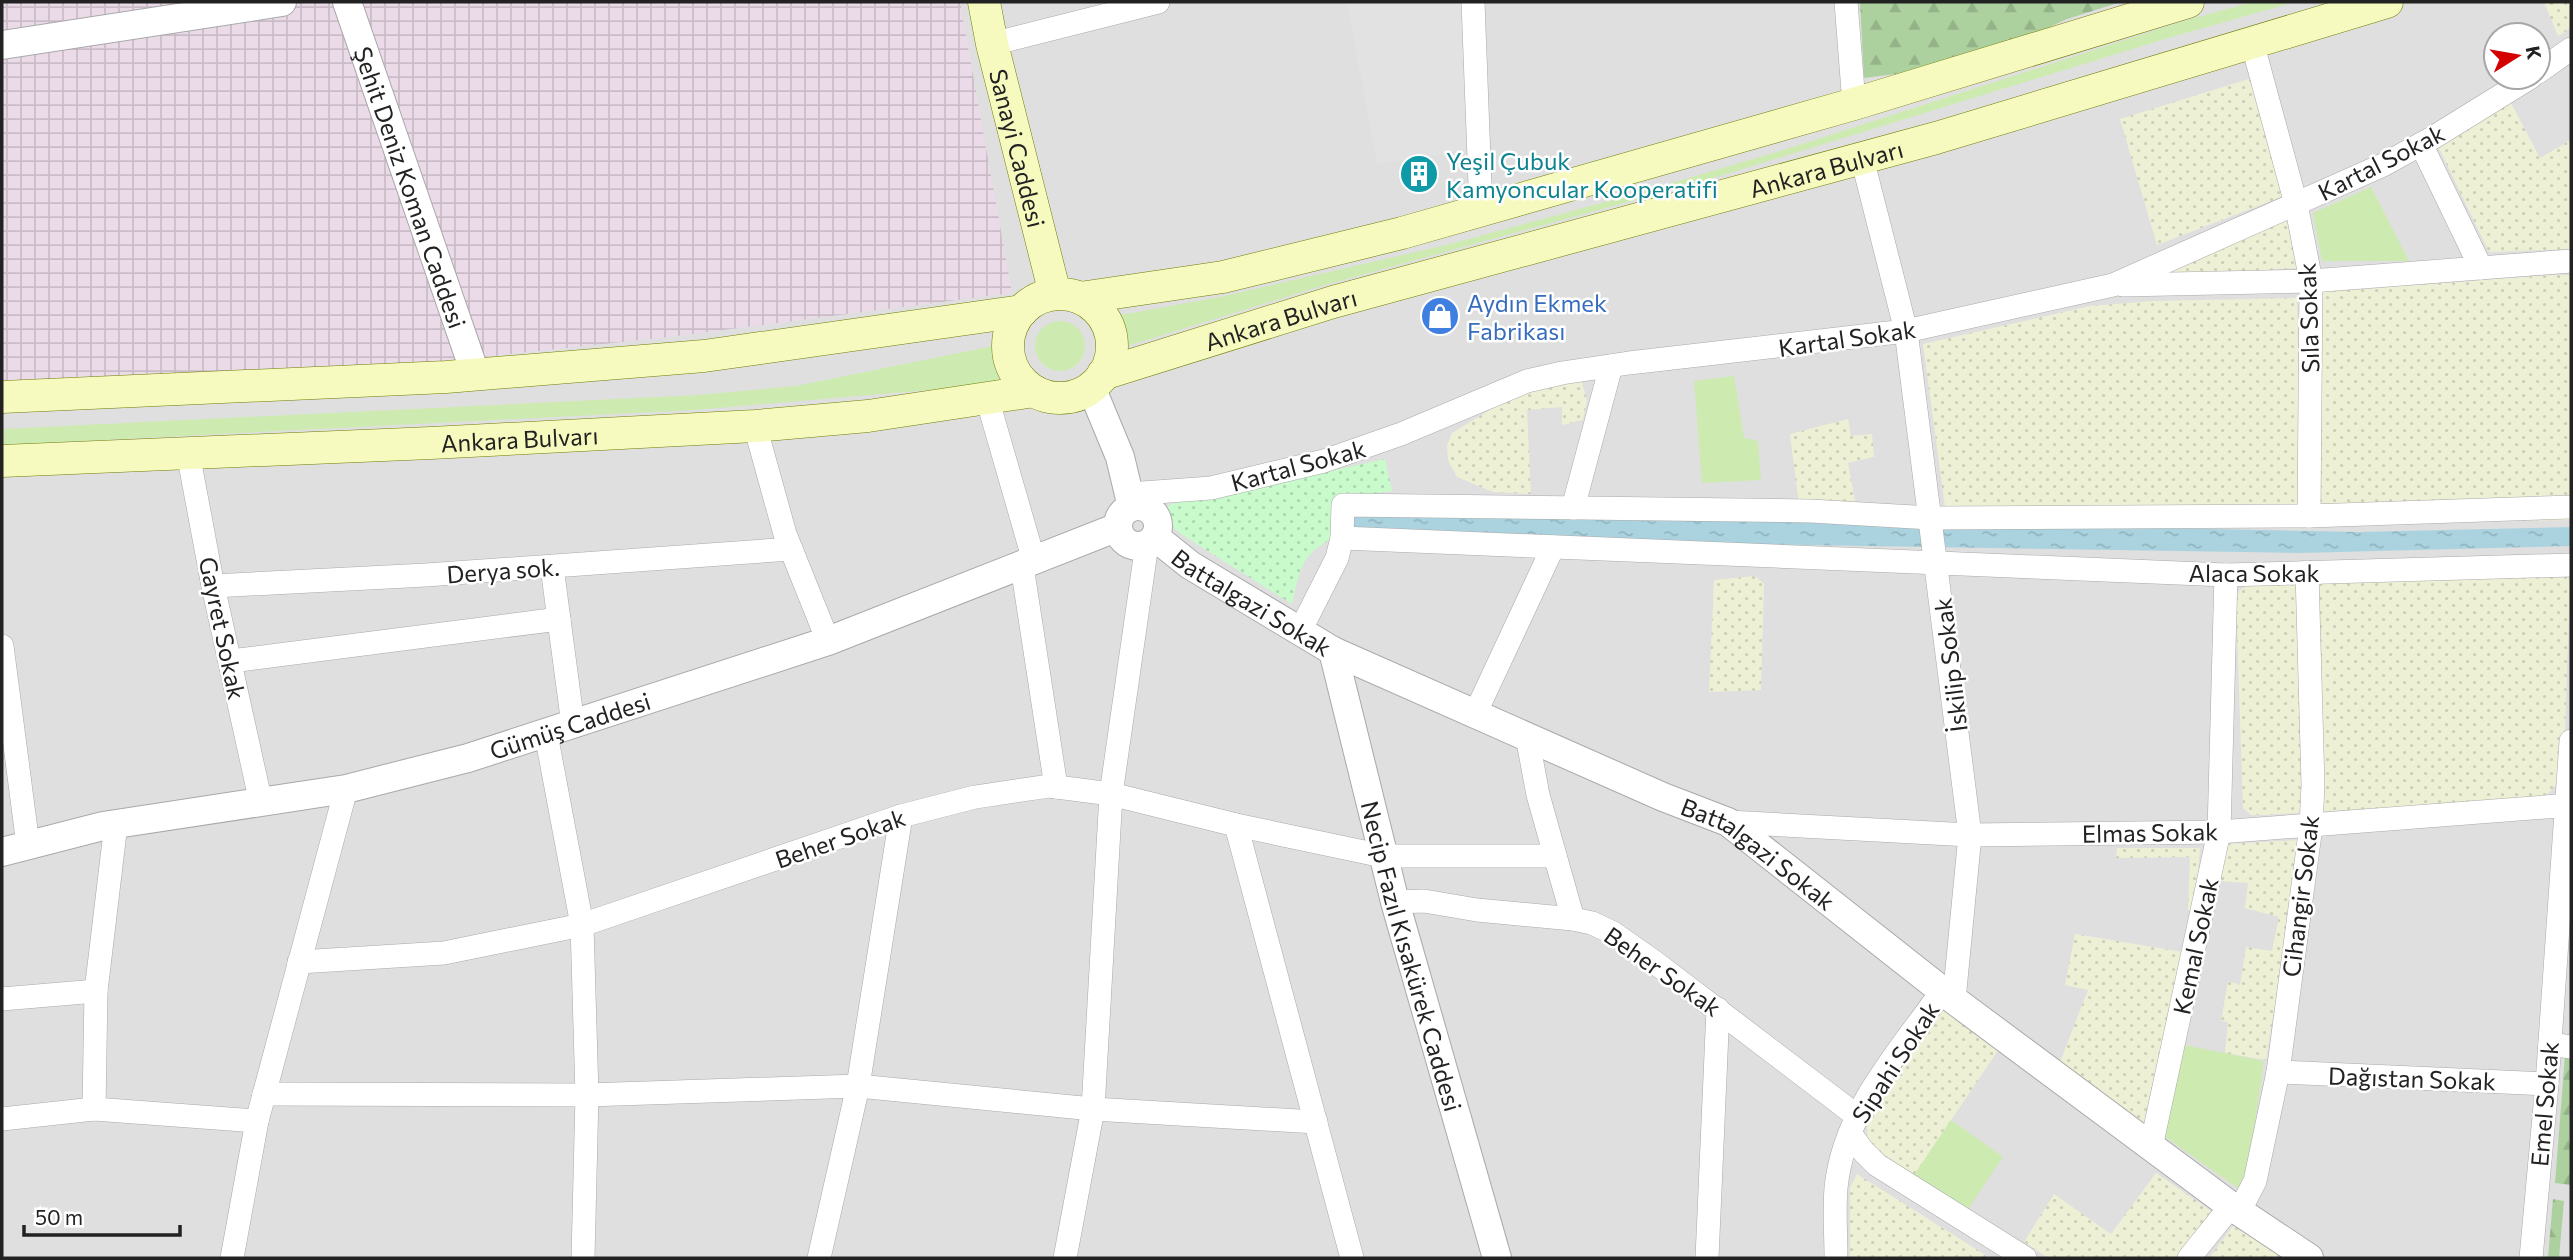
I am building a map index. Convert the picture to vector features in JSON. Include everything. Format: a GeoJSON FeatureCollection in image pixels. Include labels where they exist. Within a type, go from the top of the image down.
{"type":"FeatureCollection","features":[{"type":"Feature","properties":{"kind":"main road","name":"Sanayi Caddesi"},"geometry":{"type":"LineString","coordinates":[[984,2],[992,44],[1068,296]]}},
{"type":"Feature","properties":{"kind":"main road","name":"Ankara Bulvarı"},"geometry":{"type":"LineString","coordinates":[[1068,296],[1223,277],[1276,265],[1481,211],[1854,104],[2188,2]]}},
{"type":"Feature","properties":{"kind":"main road","name":"Ankara Bulvarı"},"geometry":{"type":"LineString","coordinates":[[1097,381],[1334,302],[1936,138],[2387,2]]}},
{"type":"Feature","properties":{"kind":"main road"},"geometry":{"type":"LineString","coordinates":[[1068,296],[1091,304],[1100,314],[1111,337],[1109,362],[1097,381],[1078,395],[1063,398],[1034,391],[1015,372],[1010,360],[1010,334],[1022,311],[1043,297],[1068,296]]}},
{"type":"Feature","properties":{"kind":"main road"},"geometry":{"type":"LineString","coordinates":[[2,397],[446,377],[704,356],[1022,311]]}},
{"type":"Feature","properties":{"kind":"main road","name":"Ankara Bulvarı"},"geometry":{"type":"LineString","coordinates":[[2,461],[755,426],[868,416],[1034,391]]}},
{"type":"Feature","properties":{"kind":"street","name":"Şehit Deniz Koman Caddesi"},"geometry":{"type":"LineString","coordinates":[[347,2],[475,373]]}},
{"type":"Feature","properties":{"kind":"street"},"geometry":{"type":"LineString","coordinates":[[992,44],[1158,2]]}},
{"type":"Feature","properties":{"kind":"street"},"geometry":{"type":"LineString","coordinates":[[1474,2],[1481,211]]}},
{"type":"Feature","properties":{"kind":"street"},"geometry":{"type":"LineString","coordinates":[[1846,2],[1854,104]]}},
{"type":"Feature","properties":{"kind":"street"},"geometry":{"type":"LineString","coordinates":[[2,45],[124,14],[268,3]]}},
{"type":"Feature","properties":{"kind":"street","name":"Sıla Sokak"},"geometry":{"type":"LineString","coordinates":[[2252,42],[2296,204],[2311,281],[2309,516]]}},
{"type":"Feature","properties":{"kind":"street"},"geometry":{"type":"LineString","coordinates":[[2552,64],[2571,52]]}},
{"type":"Feature","properties":{"kind":"street","name":"Kartal Sokak"},"geometry":{"type":"LineString","coordinates":[[1127,509],[1324,461],[1401,434],[1527,382],[1611,366],[1906,331],[2113,285],[2383,165],[2508,91]]}},
{"type":"Feature","properties":{"kind":"street"},"geometry":{"type":"LineString","coordinates":[[2421,144],[2481,268]]}},
{"type":"Feature","properties":{"kind":"street","name":"İskilip Sokak"},"geometry":{"type":"LineString","coordinates":[[1865,170],[1906,331],[1970,835],[1947,995]]}},
{"type":"Feature","properties":{"kind":"street"},"geometry":{"type":"LineString","coordinates":[[2113,285],[2311,281],[2571,261]]}},
{"type":"Feature","properties":{"kind":"street"},"geometry":{"type":"LineString","coordinates":[[1573,508],[1611,366]]}},
{"type":"Feature","properties":{"kind":"street"},"geometry":{"type":"LineString","coordinates":[[1065,1258],[1093,1109],[1111,794],[1151,540],[1158,525],[1152,513],[1143,507],[1127,509],[1120,457],[1097,381]]}},
{"type":"Feature","properties":{"kind":"street"},"geometry":{"type":"LineString","coordinates":[[987,398],[1028,564],[1056,787]]}},
{"type":"Feature","properties":{"kind":"street"},"geometry":{"type":"LineString","coordinates":[[755,426],[791,549],[828,641]]}},
{"type":"Feature","properties":{"kind":"street","name":"Gayret Sokak"},"geometry":{"type":"LineString","coordinates":[[188,453],[261,803]]}},
{"type":"Feature","properties":{"kind":"street"},"geometry":{"type":"LineString","coordinates":[[1300,631],[1337,558],[1342,538],[1343,505],[1811,511],[1931,519],[2309,516],[2571,507]]}},
{"type":"Feature","properties":{"kind":"street","name":"Gümüş Caddesi"},"geometry":{"type":"LineString","coordinates":[[15,848],[116,824],[346,789],[404,776],[546,734],[828,641],[1028,564],[1127,509]]}},
{"type":"Feature","properties":{"kind":"street","name":"Alaca Sokak"},"geometry":{"type":"LineString","coordinates":[[1342,538],[1553,547],[1936,557],[2226,575],[2571,565]]}},
{"type":"Feature","properties":{"kind":"street","name":"Battalgazi Sokak"},"geometry":{"type":"LineString","coordinates":[[1151,540],[1333,651],[1663,797],[1728,822],[1947,995],[2235,1209],[2309,1258]]}},
{"type":"Feature","properties":{"kind":"street"},"geometry":{"type":"LineString","coordinates":[[1475,714],[1553,547]]}},
{"type":"Feature","properties":{"kind":"street","name":"Derya sok."},"geometry":{"type":"LineString","coordinates":[[214,586],[552,567],[791,549]]}},
{"type":"Feature","properties":{"kind":"street"},"geometry":{"type":"LineString","coordinates":[[552,567],[573,725]]}},
{"type":"Feature","properties":{"kind":"street","name":"Cihangir Sokak"},"geometry":{"type":"LineString","coordinates":[[2189,1258],[2235,1209],[2255,1181],[2278,1072],[2311,826],[2313,785],[2307,572]]}},
{"type":"Feature","properties":{"kind":"street","name":"Kemal Sokak"},"geometry":{"type":"LineString","coordinates":[[2151,1147],[2219,832],[2226,575]]}},
{"type":"Feature","properties":{"kind":"street"},"geometry":{"type":"LineString","coordinates":[[231,661],[559,619]]}},
{"type":"Feature","properties":{"kind":"street"},"geometry":{"type":"LineString","coordinates":[[2,646],[15,848]]}},
{"type":"Feature","properties":{"kind":"street","name":"Necip Fazıl Kısakürek Caddesi"},"geometry":{"type":"LineString","coordinates":[[1333,651],[1395,902],[1497,1258]]}},
{"type":"Feature","properties":{"kind":"street"},"geometry":{"type":"LineString","coordinates":[[546,734],[582,925],[587,1095],[583,1258]]}},
{"type":"Feature","properties":{"kind":"street"},"geometry":{"type":"LineString","coordinates":[[1527,737],[1538,795],[1573,919]]}},
{"type":"Feature","properties":{"kind":"street","name":"Emel Sokak"},"geometry":{"type":"LineString","coordinates":[[2531,1258],[2547,1084],[2560,1046],[2571,741]]}},
{"type":"Feature","properties":{"kind":"street","name":"Beher Sokak"},"geometry":{"type":"LineString","coordinates":[[299,962],[444,953],[582,925],[901,816],[975,797],[1056,787],[1111,794],[1236,825],[1383,856],[1555,856]]}},
{"type":"Feature","properties":{"kind":"street"},"geometry":{"type":"LineString","coordinates":[[232,1258],[257,1121],[346,789]]}},
{"type":"Feature","properties":{"kind":"street","name":"Elmas Sokak"},"geometry":{"type":"LineString","coordinates":[[1728,822],[1970,835],[2219,832],[2569,805]]}},
{"type":"Feature","properties":{"kind":"street"},"geometry":{"type":"LineString","coordinates":[[820,1258],[859,1086],[901,816]]}},
{"type":"Feature","properties":{"kind":"street"},"geometry":{"type":"LineString","coordinates":[[94,1109],[96,991],[116,824]]}},
{"type":"Feature","properties":{"kind":"street"},"geometry":{"type":"LineString","coordinates":[[1236,825],[1352,1258]]}},
{"type":"Feature","properties":{"kind":"street","name":"Beher Sokak"},"geometry":{"type":"LineString","coordinates":[[1395,902],[1424,901],[1477,910],[1573,919],[1592,923],[1613,933],[1718,1009],[1854,1124],[1863,1151],[1877,1166],[2025,1258]]}},
{"type":"Feature","properties":{"kind":"street"},"geometry":{"type":"LineString","coordinates":[[2,999],[96,991]]}},
{"type":"Feature","properties":{"kind":"street","name":"Sipahi Sokak"},"geometry":{"type":"LineString","coordinates":[[1836,1258],[1836,1188],[1854,1124],[1863,1103],[1947,995]]}},
{"type":"Feature","properties":{"kind":"street"},"geometry":{"type":"LineString","coordinates":[[1707,1258],[1718,1009]]}},
{"type":"Feature","properties":{"kind":"street","name":"Dağıstan Sokak"},"geometry":{"type":"LineString","coordinates":[[2278,1072],[2547,1084]]}},
{"type":"Feature","properties":{"kind":"street"},"geometry":{"type":"LineString","coordinates":[[264,1094],[587,1095],[859,1086],[1093,1109],[1316,1122]]}},
{"type":"Feature","properties":{"kind":"street"},"geometry":{"type":"LineString","coordinates":[[2,1119],[94,1109],[257,1121]]}},
{"type":"Feature","properties":{"kind":"shaded area"},"geometry":{"type":"Polygon","coordinates":[[[2,2],[2571,2],[2571,1258],[2,1258],[2,2]]]}},
{"type":"Feature","properties":{"kind":"shaded area"},"geometry":{"type":"Polygon","coordinates":[[[2,2],[960,2],[1012,293],[669,337],[428,363],[2,384],[2,2]]]}},
{"type":"Feature","properties":{"kind":"shaded area"},"geometry":{"type":"Polygon","coordinates":[[[1347,2],[1463,2],[1468,150],[1377,164],[1347,2]]]}},
{"type":"Feature","properties":{"kind":"green space"},"geometry":{"type":"Polygon","coordinates":[[[1860,2],[2121,2],[2067,19],[2000,50],[1928,70],[1864,78],[1860,2]]]}},
{"type":"Feature","properties":{"kind":"green space"},"geometry":{"type":"Polygon","coordinates":[[[2252,2],[2295,2],[2165,39],[1704,181],[1325,285],[1124,347],[1115,316],[1220,297],[1446,245],[1631,195],[1790,148],[2181,22],[2252,2]]]}},
{"type":"Feature","properties":{"kind":"green space"},"geometry":{"type":"Polygon","coordinates":[[[2544,2],[2571,2],[2571,28],[2558,36],[2544,2]]]}},
{"type":"Feature","properties":{"kind":"green space"},"geometry":{"type":"Polygon","coordinates":[[[2252,78],[2284,196],[2157,245],[2120,119],[2252,78]]]}},
{"type":"Feature","properties":{"kind":"green space"},"geometry":{"type":"Polygon","coordinates":[[[2511,103],[2540,158],[2571,140],[2571,249],[2489,252],[2439,148],[2511,103]]]}},
{"type":"Feature","properties":{"kind":"green space"},"geometry":{"type":"Polygon","coordinates":[[[2371,187],[2409,261],[2322,261],[2313,213],[2371,187]]]}},
{"type":"Feature","properties":{"kind":"green space"},"geometry":{"type":"Polygon","coordinates":[[[2288,218],[2301,268],[2162,276],[2288,218]]]}},
{"type":"Feature","properties":{"kind":"green space"},"geometry":{"type":"Polygon","coordinates":[[[2571,275],[2571,520],[2317,524],[2321,292],[2571,275]]]}},
{"type":"Feature","properties":{"kind":"green space"},"geometry":{"type":"Polygon","coordinates":[[[2297,298],[2301,506],[1946,514],[1923,344],[2090,306],[2153,301],[2297,298]]]}},
{"type":"Feature","properties":{"kind":"green space"},"geometry":{"type":"Polygon","coordinates":[[[1060,321],[1078,328],[1085,346],[1078,364],[1060,371],[1042,364],[1035,346],[1042,328],[1060,321]]]}},
{"type":"Feature","properties":{"kind":"green space"},"geometry":{"type":"Polygon","coordinates":[[[993,346],[999,384],[694,410],[2,445],[2,429],[698,395],[796,386],[993,346]]]}},
{"type":"Feature","properties":{"kind":"green space"},"geometry":{"type":"Polygon","coordinates":[[[1734,376],[1744,438],[1758,441],[1761,480],[1702,483],[1694,381],[1734,376]]]}},
{"type":"Feature","properties":{"kind":"green space"},"geometry":{"type":"Polygon","coordinates":[[[1581,379],[1587,401],[1583,420],[1562,425],[1562,407],[1527,410],[1531,494],[1493,492],[1457,477],[1448,460],[1447,446],[1452,433],[1511,397],[1581,379]]]}},
{"type":"Feature","properties":{"kind":"green space"},"geometry":{"type":"Polygon","coordinates":[[[1848,419],[1851,436],[1872,434],[1874,457],[1848,463],[1856,506],[1799,505],[1790,434],[1848,419]]]}},
{"type":"Feature","properties":{"kind":"green space"},"geometry":{"type":"Polygon","coordinates":[[[1385,459],[1392,491],[1338,499],[1336,537],[1315,549],[1304,563],[1292,604],[1181,534],[1170,524],[1164,511],[1177,502],[1385,459]]]}},
{"type":"Feature","properties":{"kind":"green space"},"geometry":{"type":"Polygon","coordinates":[[[2562,574],[2568,577],[2570,583],[2564,758],[2555,786],[2546,796],[2533,799],[2264,815],[2251,815],[2243,808],[2236,600],[2239,591],[2250,583],[2562,574]]]}},
{"type":"Feature","properties":{"kind":"green space"},"geometry":{"type":"Polygon","coordinates":[[[1755,576],[1764,584],[1761,690],[1709,692],[1714,580],[1755,576]]]}},
{"type":"Feature","properties":{"kind":"green space"},"geometry":{"type":"Polygon","coordinates":[[[2302,840],[2266,1060],[2225,1053],[2228,1022],[2221,1021],[2228,981],[2240,985],[2246,947],[2272,951],[2279,917],[2245,908],[2248,883],[2219,881],[2226,844],[2302,840]]]}},
{"type":"Feature","properties":{"kind":"green space"},"geometry":{"type":"Polygon","coordinates":[[[2117,848],[2200,848],[2195,911],[2188,910],[2190,857],[2116,858],[2117,848]]]}},
{"type":"Feature","properties":{"kind":"green space"},"geometry":{"type":"Polygon","coordinates":[[[2075,934],[2183,952],[2150,1135],[2058,1067],[2088,990],[2065,985],[2075,934]]]}},
{"type":"Feature","properties":{"kind":"green space"},"geometry":{"type":"Polygon","coordinates":[[[1944,1006],[1999,1049],[1914,1175],[1875,1148],[1868,1139],[1867,1127],[1871,1112],[1944,1006]]]}},
{"type":"Feature","properties":{"kind":"green space"},"geometry":{"type":"Polygon","coordinates":[[[2185,1045],[2264,1061],[2250,1158],[2239,1189],[2164,1136],[2185,1045]]]}},
{"type":"Feature","properties":{"kind":"green space"},"geometry":{"type":"Polygon","coordinates":[[[2565,1056],[2571,1057],[2571,1185],[2555,1183],[2565,1056]]]}},
{"type":"Feature","properties":{"kind":"green space"},"geometry":{"type":"Polygon","coordinates":[[[1951,1120],[2003,1157],[1968,1209],[1914,1175],[1951,1120]]]}},
{"type":"Feature","properties":{"kind":"green space"},"geometry":{"type":"Polygon","coordinates":[[[2156,1173],[2211,1211],[2178,1258],[2048,1258],[2024,1242],[2054,1194],[2111,1234],[2156,1173]]]}},
{"type":"Feature","properties":{"kind":"green space"},"geometry":{"type":"Polygon","coordinates":[[[1857,1174],[1990,1258],[1850,1258],[1850,1188],[1857,1174]]]}},
{"type":"Feature","properties":{"kind":"green space"},"geometry":{"type":"Polygon","coordinates":[[[2553,1199],[2564,1201],[2559,1258],[2548,1258],[2553,1199]]]}},
{"type":"Feature","properties":{"kind":"green space"},"geometry":{"type":"Polygon","coordinates":[[[2233,1226],[2286,1258],[2209,1258],[2233,1226]]]}},
{"type":"Feature","properties":{"kind":"water"},"geometry":{"type":"Polygon","coordinates":[[[1346,512],[2358,532],[2571,527],[2571,546],[2300,553],[1345,534],[1346,512]]]}},
{"type":"Feature","properties":{"kind":"place","name":"Yeşil Çubuk Kamyoncular Kooperatifi"},"geometry":{"type":"Point","coordinates":[1419,174]}},
{"type":"Feature","properties":{"kind":"place","name":"Aydın Ekmek Fabrikası"},"geometry":{"type":"Point","coordinates":[1440,316]}}]}
